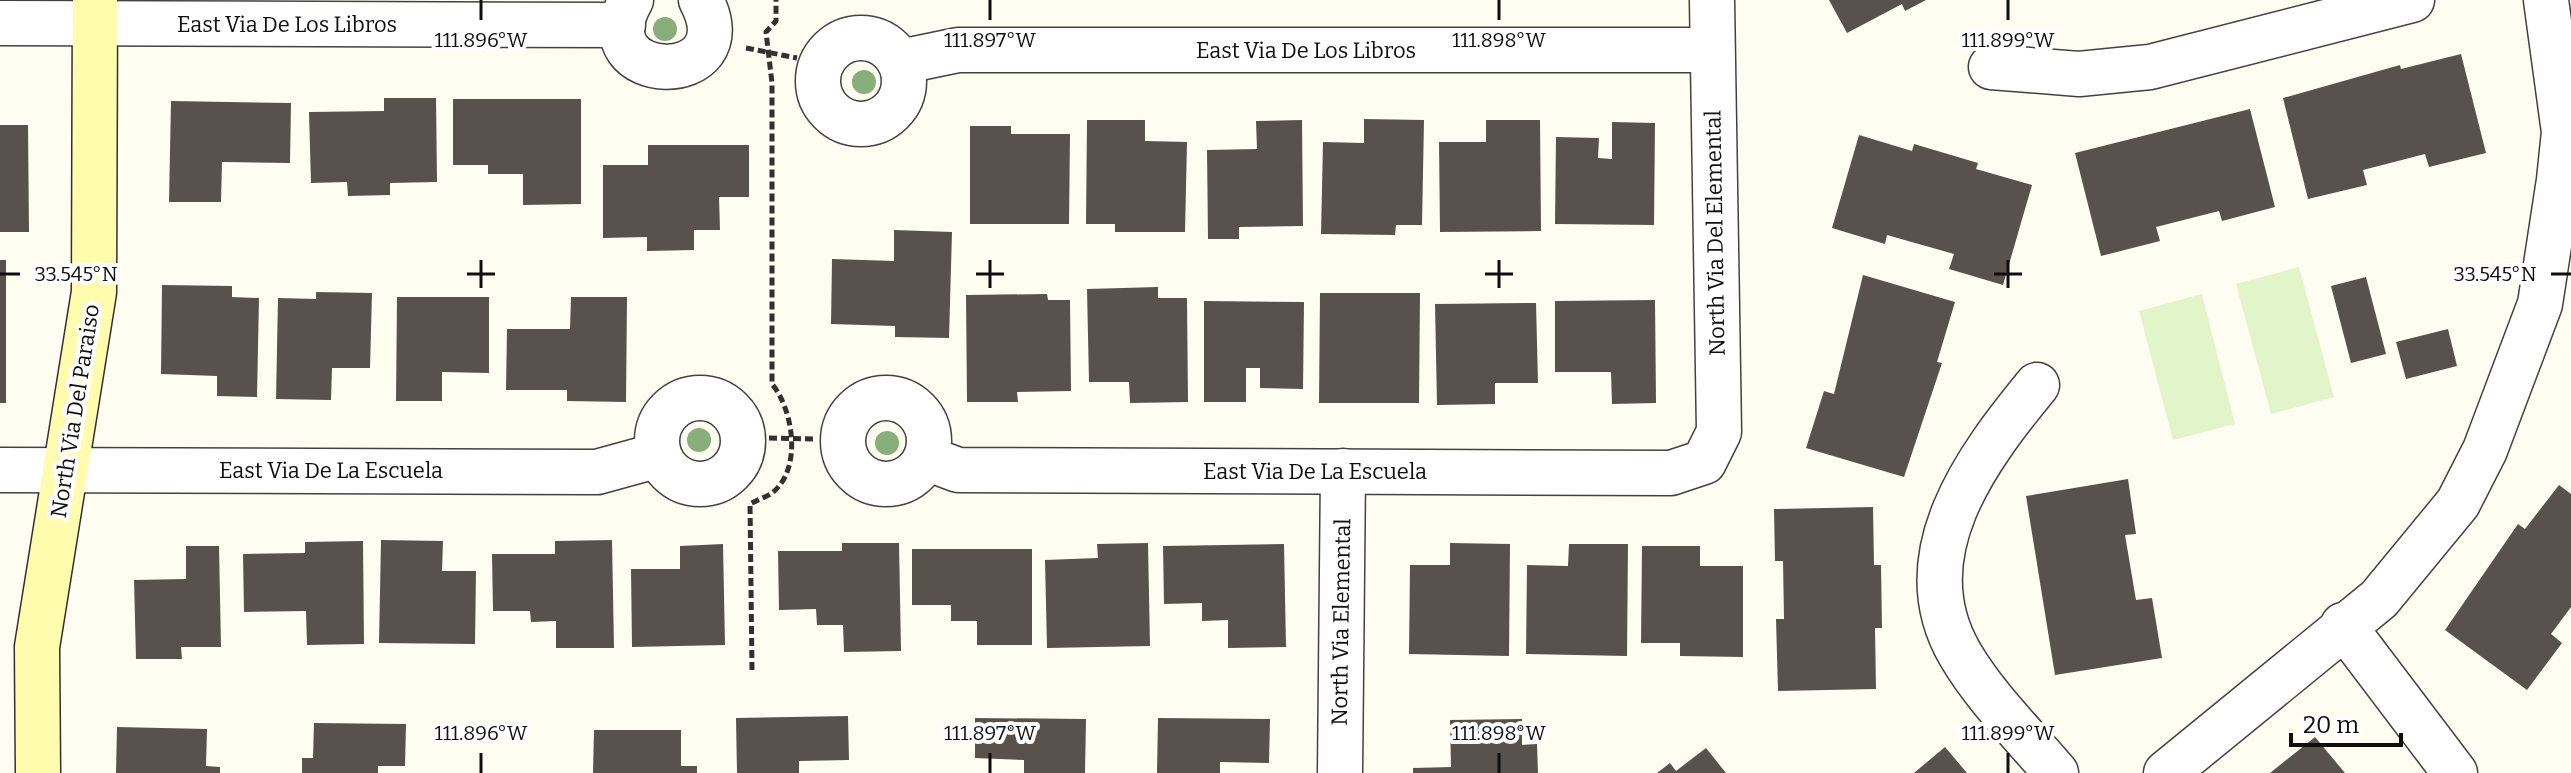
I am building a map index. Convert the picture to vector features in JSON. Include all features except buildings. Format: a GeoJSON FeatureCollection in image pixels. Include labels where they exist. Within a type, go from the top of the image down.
{"type":"FeatureCollection","features":[{"type":"Feature","properties":{"kind":"street","name":"East Via De Los Libros"},"geometry":{"type":"LineString","coordinates":[[0,23],[95,12],[627,13],[632,53],[658,69],[674,69],[688,64],[707,41],[710,26],[701,0]]}},
{"type":"Feature","properties":{"kind":"street","name":"North Via Del Elemental"},"geometry":{"type":"LineString","coordinates":[[1704,462],[1719,432],[1712,0]]}},
{"type":"Feature","properties":{"kind":"street"},"geometry":{"type":"LineString","coordinates":[[1991,67],[2079,74],[2150,67],[2412,0]]}},
{"type":"Feature","properties":{"kind":"street"},"geometry":{"type":"LineString","coordinates":[[2166,773],[2343,625],[2379,599],[2458,503],[2485,450],[2556,305],[2564,132],[2546,0]]}},
{"type":"Feature","properties":{"kind":"street","name":"North Via Del Paraiso"},"geometry":{"type":"LineString","coordinates":[[38,773],[37,647],[94,292],[95,12]]}},
{"type":"Feature","properties":{"kind":"street","name":"East Via De Los Libros"},"geometry":{"type":"LineString","coordinates":[[900,62],[958,50],[1712,50]]}},
{"type":"Feature","properties":{"kind":"street"},"geometry":{"type":"LineString","coordinates":[[2037,385],[1988,445],[1960,491],[1939,580],[1944,615],[1959,652],[2056,773]]}},
{"type":"Feature","properties":{"kind":"street","name":"East Via De La Escuela"},"geometry":{"type":"LineString","coordinates":[[0,470],[597,472],[659,455]]}},
{"type":"Feature","properties":{"kind":"street","name":"East Via De La Escuela"},"geometry":{"type":"LineString","coordinates":[[926,458],[958,470],[1671,473],[1704,462]]}},
{"type":"Feature","properties":{"kind":"street","name":"North Via Elemental"},"geometry":{"type":"LineString","coordinates":[[1340,773],[1343,471]]}},
{"type":"Feature","properties":{"kind":"street"},"geometry":{"type":"LineString","coordinates":[[2343,625],[2455,773]]}},
{"type":"Feature","properties":{"kind":"path"},"geometry":{"type":"LineString","coordinates":[[752,670],[750,504],[774,492],[790,462],[791,439],[785,400],[772,384],[772,83],[766,32],[776,21],[776,0]]}},
{"type":"Feature","properties":{"kind":"path"},"geometry":{"type":"LineString","coordinates":[[737,47],[797,58]]}},
{"type":"Feature","properties":{"kind":"path"},"geometry":{"type":"LineString","coordinates":[[769,438],[816,439]]}},
{"type":"Feature","properties":{"kind":"green space"},"geometry":{"type":"Polygon","coordinates":[[[2299,267],[2334,397],[2271,414],[2236,284],[2299,267]]]}},
{"type":"Feature","properties":{"kind":"green space"},"geometry":{"type":"Polygon","coordinates":[[[2202,294],[2235,424],[2173,440],[2139,311],[2202,294]]]}}]}
